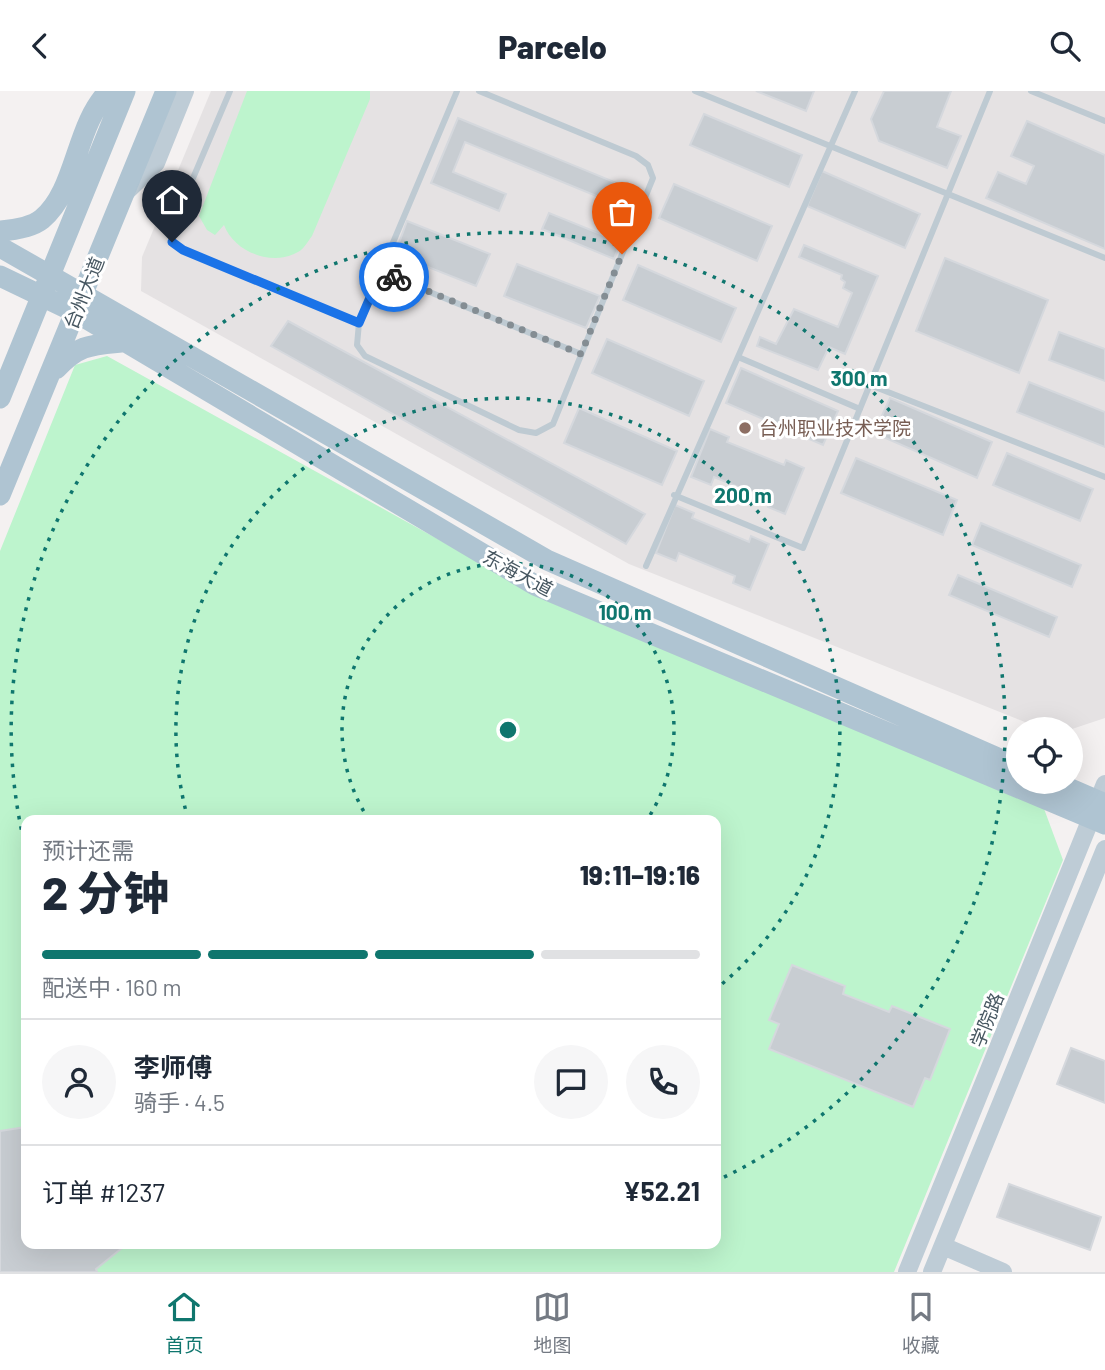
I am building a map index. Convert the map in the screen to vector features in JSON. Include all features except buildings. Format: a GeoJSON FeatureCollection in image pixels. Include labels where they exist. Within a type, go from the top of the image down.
{"type":"FeatureCollection","features":[{"type":"Feature","properties":{"kind":"main road"},"geometry":{"type":"LineString","coordinates":[[0,231],[41,221],[56,202],[95,105],[109,91]]}},
{"type":"Feature","properties":{"kind":"main road","name":"台州大道"},"geometry":{"type":"LineString","coordinates":[[0,398],[125,91]]}},
{"type":"Feature","properties":{"kind":"main road","name":"台州大道"},"geometry":{"type":"LineString","coordinates":[[0,495],[166,91]]}},
{"type":"Feature","properties":{"kind":"main road"},"geometry":{"type":"LineString","coordinates":[[124,194],[156,163],[185,91]]}},
{"type":"Feature","properties":{"kind":"main road","name":"东海大道"},"geometry":{"type":"LineString","coordinates":[[0,247],[83,292],[547,560],[1006,762]]}},
{"type":"Feature","properties":{"kind":"main road","name":"东海大道"},"geometry":{"type":"LineString","coordinates":[[0,276],[77,313],[121,342],[535,585],[1101,807]]}},
{"type":"Feature","properties":{"kind":"main road"},"geometry":{"type":"LineString","coordinates":[[49,375],[68,356],[86,345],[121,342]]}},
{"type":"Feature","properties":{"kind":"main road"},"geometry":{"type":"LineString","coordinates":[[1077,794],[1101,807]]}},
{"type":"Feature","properties":{"kind":"main road","name":"学院路"},"geometry":{"type":"LineString","coordinates":[[907,1272],[1101,807]]}},
{"type":"Feature","properties":{"kind":"main road"},"geometry":{"type":"LineString","coordinates":[[932,1272],[1105,849]]}},
{"type":"Feature","properties":{"kind":"main road"},"geometry":{"type":"LineString","coordinates":[[943,1246],[1003,1272]]}},
{"type":"Feature","properties":{"kind":"lane"},"geometry":{"type":"LineString","coordinates":[[230,91],[171,230],[172,242],[183,250],[359,323]]}},
{"type":"Feature","properties":{"kind":"lane"},"geometry":{"type":"LineString","coordinates":[[457,91],[359,323],[357,345],[365,356],[519,430],[536,433],[553,424],[653,178],[648,165],[636,156],[479,91]]}},
{"type":"Feature","properties":{"kind":"lane"},"geometry":{"type":"LineString","coordinates":[[695,91],[1105,258]]}},
{"type":"Feature","properties":{"kind":"lane"},"geometry":{"type":"LineString","coordinates":[[646,565],[674,495],[855,91]]}},
{"type":"Feature","properties":{"kind":"lane"},"geometry":{"type":"LineString","coordinates":[[674,495],[803,548],[990,91]]}},
{"type":"Feature","properties":{"kind":"lane"},"geometry":{"type":"LineString","coordinates":[[1031,91],[1105,121]]}},
{"type":"Feature","properties":{"kind":"lane"},"geometry":{"type":"LineString","coordinates":[[381,272],[581,354]]}},
{"type":"Feature","properties":{"kind":"lane"},"geometry":{"type":"LineString","coordinates":[[738,357],[860,409]]}},
{"type":"Feature","properties":{"kind":"lane"},"geometry":{"type":"LineString","coordinates":[[870,385],[1105,477]]}},
{"type":"Feature","properties":{"kind":"shaded area","name":"台州职业技术学院"},"geometry":{"type":"Polygon","coordinates":[[[211,91],[1105,91],[1105,718],[1083,725],[1083,717],[1012,717],[629,564],[141,291],[142,257],[211,91]]]}},
{"type":"Feature","properties":{"kind":"green space"},"geometry":{"type":"Polygon","coordinates":[[[247,91],[370,91],[370,99],[312,236],[300,251],[288,256],[277,258],[255,254],[236,243],[224,225],[215,235],[207,230],[199,216],[247,91]]]}},
{"type":"Feature","properties":{"kind":"green space"},"geometry":{"type":"Polygon","coordinates":[[[107,356],[557,605],[1006,791],[1006,794],[1014,794],[1043,806],[1063,860],[894,1272],[0,1272],[0,551],[75,365],[107,356]]]}},
{"type":"Feature","properties":{"kind":"way so far"},"geometry":{"type":"LineString","coordinates":[[394,277],[581,354],[622,254]]}},
{"type":"Feature","properties":{"kind":"place","name":"台州职业技术学院"},"geometry":{"type":"Point","coordinates":[745,428]}},
{"type":"Feature","properties":{"kind":"route"},"geometry":{"type":"LineString","coordinates":[[172,242],[183,250],[359,323],[381,272],[394,277]]}}]}
